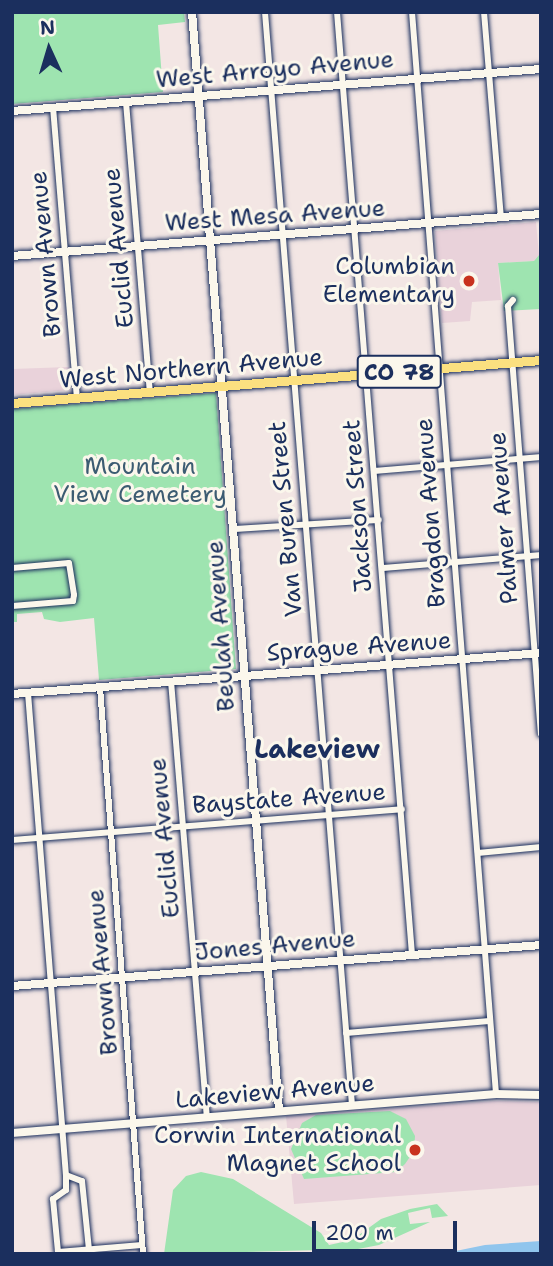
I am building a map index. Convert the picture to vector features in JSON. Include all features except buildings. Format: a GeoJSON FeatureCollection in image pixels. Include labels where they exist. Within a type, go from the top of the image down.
{"type":"FeatureCollection","features":[{"type":"Feature","properties":{"kind":"main road","name":"West Northern Avenue"},"geometry":{"type":"LineString","coordinates":[[12,402],[541,360]]}},
{"type":"Feature","properties":{"kind":"street","name":"Beulah Avenue"},"geometry":{"type":"LineString","coordinates":[[192,12],[279,1111]]}},
{"type":"Feature","properties":{"kind":"street","name":"Van Buren Street"},"geometry":{"type":"LineString","coordinates":[[265,12],[352,1105]]}},
{"type":"Feature","properties":{"kind":"street","name":"Jackson Street"},"geometry":{"type":"LineString","coordinates":[[337,12],[412,954]]}},
{"type":"Feature","properties":{"kind":"street","name":"Bragdon Avenue"},"geometry":{"type":"LineString","coordinates":[[412,12],[496,1094]]}},
{"type":"Feature","properties":{"kind":"street"},"geometry":{"type":"LineString","coordinates":[[484,12],[501,217]]}},
{"type":"Feature","properties":{"kind":"street","name":"West Arroyo Avenue"},"geometry":{"type":"LineString","coordinates":[[12,111],[541,69]]}},
{"type":"Feature","properties":{"kind":"street","name":"Euclid Avenue"},"geometry":{"type":"LineString","coordinates":[[126,102],[150,391]]}},
{"type":"Feature","properties":{"kind":"street","name":"Brown Avenue"},"geometry":{"type":"LineString","coordinates":[[54,107],[77,397]]}},
{"type":"Feature","properties":{"kind":"street","name":"West Mesa Avenue"},"geometry":{"type":"LineString","coordinates":[[12,256],[541,214]]}},
{"type":"Feature","properties":{"kind":"street","name":"Palmer Avenue"},"geometry":{"type":"LineString","coordinates":[[513,300],[508,306],[537,653],[541,734]]}},
{"type":"Feature","properties":{"kind":"street"},"geometry":{"type":"LineString","coordinates":[[374,471],[541,457]]}},
{"type":"Feature","properties":{"kind":"street"},"geometry":{"type":"LineString","coordinates":[[234,529],[379,520]]}},
{"type":"Feature","properties":{"kind":"street"},"geometry":{"type":"LineString","coordinates":[[383,568],[541,555]]}},
{"type":"Feature","properties":{"kind":"street"},"geometry":{"type":"LineString","coordinates":[[12,568],[69,563],[72,601],[12,606]]}},
{"type":"Feature","properties":{"kind":"street","name":"Sprague Avenue"},"geometry":{"type":"LineString","coordinates":[[12,694],[537,653]]}},
{"type":"Feature","properties":{"kind":"street","name":"Euclid Avenue"},"geometry":{"type":"LineString","coordinates":[[171,681],[207,1118]]}},
{"type":"Feature","properties":{"kind":"street","name":"Brown Avenue"},"geometry":{"type":"LineString","coordinates":[[100,687],[143,1254]]}},
{"type":"Feature","properties":{"kind":"street"},"geometry":{"type":"LineString","coordinates":[[28,693],[66,1175],[66,1190],[53,1199],[58,1252],[142,1245]]}},
{"type":"Feature","properties":{"kind":"street","name":"Baystate Avenue"},"geometry":{"type":"LineString","coordinates":[[12,840],[402,809]]}},
{"type":"Feature","properties":{"kind":"street"},"geometry":{"type":"LineString","coordinates":[[478,853],[541,847]]}},
{"type":"Feature","properties":{"kind":"street","name":"Jones Avenue"},"geometry":{"type":"LineString","coordinates":[[12,986],[541,945]]}},
{"type":"Feature","properties":{"kind":"street"},"geometry":{"type":"LineString","coordinates":[[346,1032],[490,1021]]}},
{"type":"Feature","properties":{"kind":"street","name":"Lakeview Avenue"},"geometry":{"type":"LineString","coordinates":[[12,1133],[496,1094],[541,1095]]}},
{"type":"Feature","properties":{"kind":"street"},"geometry":{"type":"LineString","coordinates":[[66,1175],[82,1181],[89,1250]]}},
{"type":"Feature","properties":{"kind":"shaded area","name":"Columbian Elementary"},"geometry":{"type":"Polygon","coordinates":[[[536,222],[539,255],[534,261],[498,263],[501,300],[472,302],[470,321],[442,323],[435,231],[536,222]]]}},
{"type":"Feature","properties":{"kind":"shaded area"},"geometry":{"type":"Polygon","coordinates":[[[69,367],[70,390],[12,395],[12,369],[69,367]]]}},
{"type":"Feature","properties":{"kind":"shaded area","name":"Corwin International Magnet School"},"geometry":{"type":"Polygon","coordinates":[[[496,1101],[541,1102],[541,1185],[294,1204],[286,1116],[496,1101]]]}},
{"type":"Feature","properties":{"kind":"green space"},"geometry":{"type":"Polygon","coordinates":[[[12,12],[184,12],[185,22],[158,25],[163,92],[12,104],[12,12]]]}},
{"type":"Feature","properties":{"kind":"green space"},"geometry":{"type":"Polygon","coordinates":[[[539,255],[541,309],[504,311],[498,263],[534,261],[539,255]]]}},
{"type":"Feature","properties":{"kind":"green space","name":"Mountain View Cemetery"},"geometry":{"type":"Polygon","coordinates":[[[216,393],[236,669],[99,680],[94,618],[60,622],[44,619],[42,612],[17,614],[17,622],[12,622],[12,409],[216,393]]]}},
{"type":"Feature","properties":{"kind":"green space"},"geometry":{"type":"Polygon","coordinates":[[[390,1111],[406,1119],[415,1136],[414,1151],[396,1172],[304,1179],[291,1149],[302,1123],[316,1115],[390,1111]]]}},
{"type":"Feature","properties":{"kind":"green space"},"geometry":{"type":"Polygon","coordinates":[[[201,1172],[233,1179],[321,1233],[329,1245],[352,1240],[381,1219],[410,1209],[437,1204],[448,1216],[432,1218],[430,1208],[408,1213],[410,1224],[430,1222],[379,1245],[358,1249],[164,1254],[173,1190],[186,1176],[201,1172]]]}},
{"type":"Feature","properties":{"kind":"water"},"geometry":{"type":"Polygon","coordinates":[[[541,1241],[541,1254],[441,1254],[485,1245],[541,1241]]]}},
{"type":"Feature","properties":{"kind":"place","name":"Columbian Elementary"},"geometry":{"type":"Point","coordinates":[469,281]}},
{"type":"Feature","properties":{"kind":"place","name":"Corwin International Magnet School"},"geometry":{"type":"Point","coordinates":[415,1150]}},
{"type":"Feature","properties":{"kind":"district","name":"Lakeview"},"geometry":{"type":"Point","coordinates":[317,749]}}]}
